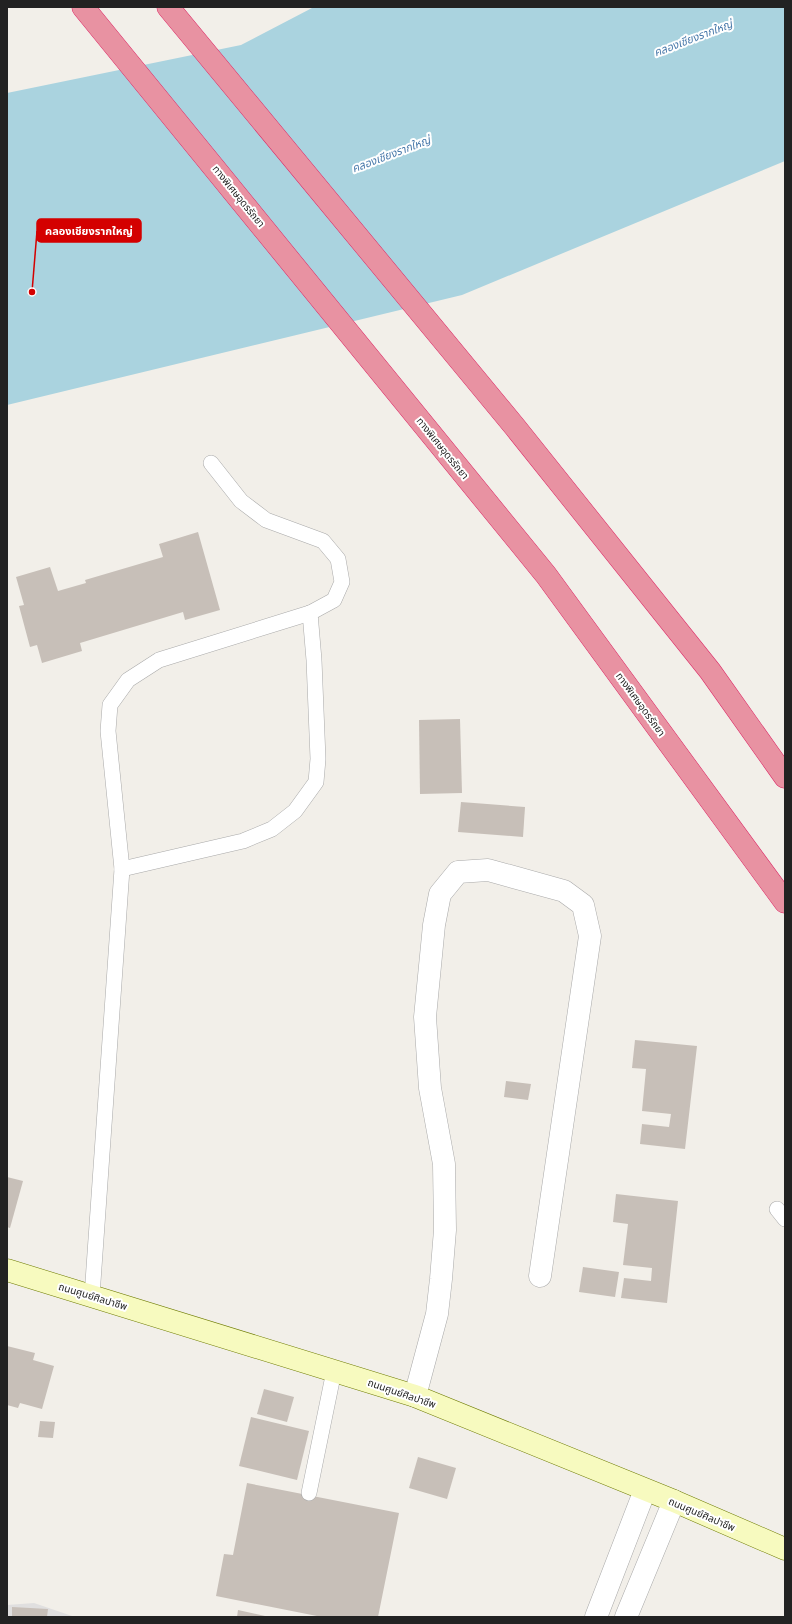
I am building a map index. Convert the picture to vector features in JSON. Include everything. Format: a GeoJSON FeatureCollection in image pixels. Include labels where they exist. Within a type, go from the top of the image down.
{"type":"FeatureCollection","features":[{"type":"Feature","properties":{"kind":"highway","name":"ทางพิเศษอุดรรัถยา"},"geometry":{"type":"LineString","coordinates":[[83,7],[546,575],[785,902]]}},
{"type":"Feature","properties":{"kind":"highway"},"geometry":{"type":"LineString","coordinates":[[168,7],[514,427],[710,671],[785,777]]}},
{"type":"Feature","properties":{"kind":"highway"},"geometry":{"type":"LineString","coordinates":[[710,671],[785,753]]}},
{"type":"Feature","properties":{"kind":"main road","name":"ถนนศูนย์ศิลปาชีพ"},"geometry":{"type":"LineString","coordinates":[[7,1270],[415,1396],[674,1501],[785,1549]]}},
{"type":"Feature","properties":{"kind":"street"},"geometry":{"type":"LineString","coordinates":[[415,1396],[437,1314],[445,1230],[444,1164],[430,1088],[425,1017],[434,925],[440,894],[458,872],[488,870],[564,891],[583,905],[590,936],[540,1276]]}},
{"type":"Feature","properties":{"kind":"street"},"geometry":{"type":"LineString","coordinates":[[596,1617],[645,1490]]}},
{"type":"Feature","properties":{"kind":"street"},"geometry":{"type":"LineString","coordinates":[[626,1617],[674,1501]]}},
{"type":"Feature","properties":{"kind":"street"},"geometry":{"type":"LineString","coordinates":[[616,1565],[643,1576]]}},
{"type":"Feature","properties":{"kind":"lane"},"geometry":{"type":"LineString","coordinates":[[92,1296],[122,870],[108,732],[110,705],[128,680],[159,660],[310,613],[334,600],[342,582],[338,559],[323,541],[266,520],[241,501],[211,463]]}},
{"type":"Feature","properties":{"kind":"lane"},"geometry":{"type":"LineString","coordinates":[[122,870],[242,841],[272,829],[295,811],[316,782],[318,759],[314,660],[310,613]]}},
{"type":"Feature","properties":{"kind":"lane"},"geometry":{"type":"LineString","coordinates":[[309,1493],[334,1371]]}},
{"type":"Feature","properties":{"kind":"shaded area"},"geometry":{"type":"Polygon","coordinates":[[[34,1603],[75,1617],[7,1617],[7,1605],[34,1603]]]}},
{"type":"Feature","properties":{"kind":"water"},"geometry":{"type":"Polygon","coordinates":[[[785,7],[785,161],[462,295],[7,405],[7,93],[241,45],[312,8],[785,7]]]}},
{"type":"Feature","properties":{"kind":"building"},"geometry":{"type":"Polygon","coordinates":[[[198,532],[220,610],[185,620],[183,612],[80,643],[82,651],[42,663],[37,645],[30,647],[19,606],[24,605],[16,577],[50,567],[58,591],[86,583],[85,580],[163,557],[159,544],[198,532]]]}},
{"type":"Feature","properties":{"kind":"building"},"geometry":{"type":"Polygon","coordinates":[[[460,719],[462,793],[420,794],[419,720],[460,719]]]}},
{"type":"Feature","properties":{"kind":"building"},"geometry":{"type":"Polygon","coordinates":[[[461,802],[525,807],[523,837],[458,832],[461,802]]]}},
{"type":"Feature","properties":{"kind":"building"},"geometry":{"type":"Polygon","coordinates":[[[635,1040],[697,1046],[685,1149],[640,1144],[642,1124],[669,1127],[671,1114],[642,1111],[646,1069],[632,1068],[635,1040]]]}},
{"type":"Feature","properties":{"kind":"building"},"geometry":{"type":"Polygon","coordinates":[[[506,1081],[531,1084],[528,1100],[504,1097],[506,1081]]]}},
{"type":"Feature","properties":{"kind":"building"},"geometry":{"type":"Polygon","coordinates":[[[7,1177],[23,1181],[10,1228],[7,1227],[7,1177]]]}},
{"type":"Feature","properties":{"kind":"building"},"geometry":{"type":"Polygon","coordinates":[[[616,1194],[678,1201],[667,1303],[621,1298],[624,1278],[651,1281],[652,1268],[623,1265],[628,1224],[613,1222],[616,1194]]]}},
{"type":"Feature","properties":{"kind":"building"},"geometry":{"type":"Polygon","coordinates":[[[583,1267],[619,1272],[615,1297],[579,1292],[583,1267]]]}},
{"type":"Feature","properties":{"kind":"building"},"geometry":{"type":"Polygon","coordinates":[[[7,1346],[35,1353],[33,1360],[54,1366],[42,1409],[20,1403],[18,1408],[7,1405],[7,1346]]]}},
{"type":"Feature","properties":{"kind":"building"},"geometry":{"type":"Polygon","coordinates":[[[264,1389],[294,1397],[287,1422],[257,1414],[264,1389]]]}},
{"type":"Feature","properties":{"kind":"building"},"geometry":{"type":"Polygon","coordinates":[[[251,1417],[309,1431],[297,1480],[239,1466],[251,1417]]]}},
{"type":"Feature","properties":{"kind":"building"},"geometry":{"type":"Polygon","coordinates":[[[40,1421],[55,1422],[53,1438],[38,1437],[40,1421]]]}},
{"type":"Feature","properties":{"kind":"building"},"geometry":{"type":"Polygon","coordinates":[[[418,1457],[456,1468],[447,1499],[409,1488],[418,1457]]]}},
{"type":"Feature","properties":{"kind":"building"},"geometry":{"type":"Polygon","coordinates":[[[247,1483],[399,1513],[378,1617],[322,1617],[216,1596],[224,1554],[233,1555],[247,1483]]]}},
{"type":"Feature","properties":{"kind":"building"},"geometry":{"type":"Polygon","coordinates":[[[12,1607],[48,1609],[47,1617],[12,1617],[12,1607]]]}},
{"type":"Feature","properties":{"kind":"building"},"geometry":{"type":"Polygon","coordinates":[[[238,1610],[265,1616],[265,1617],[237,1617],[238,1610]]]}},
{"type":"Feature","properties":{"kind":"place","name":"คลองเชียงรากใหญ่"},"geometry":{"type":"Point","coordinates":[32,292]}}]}
